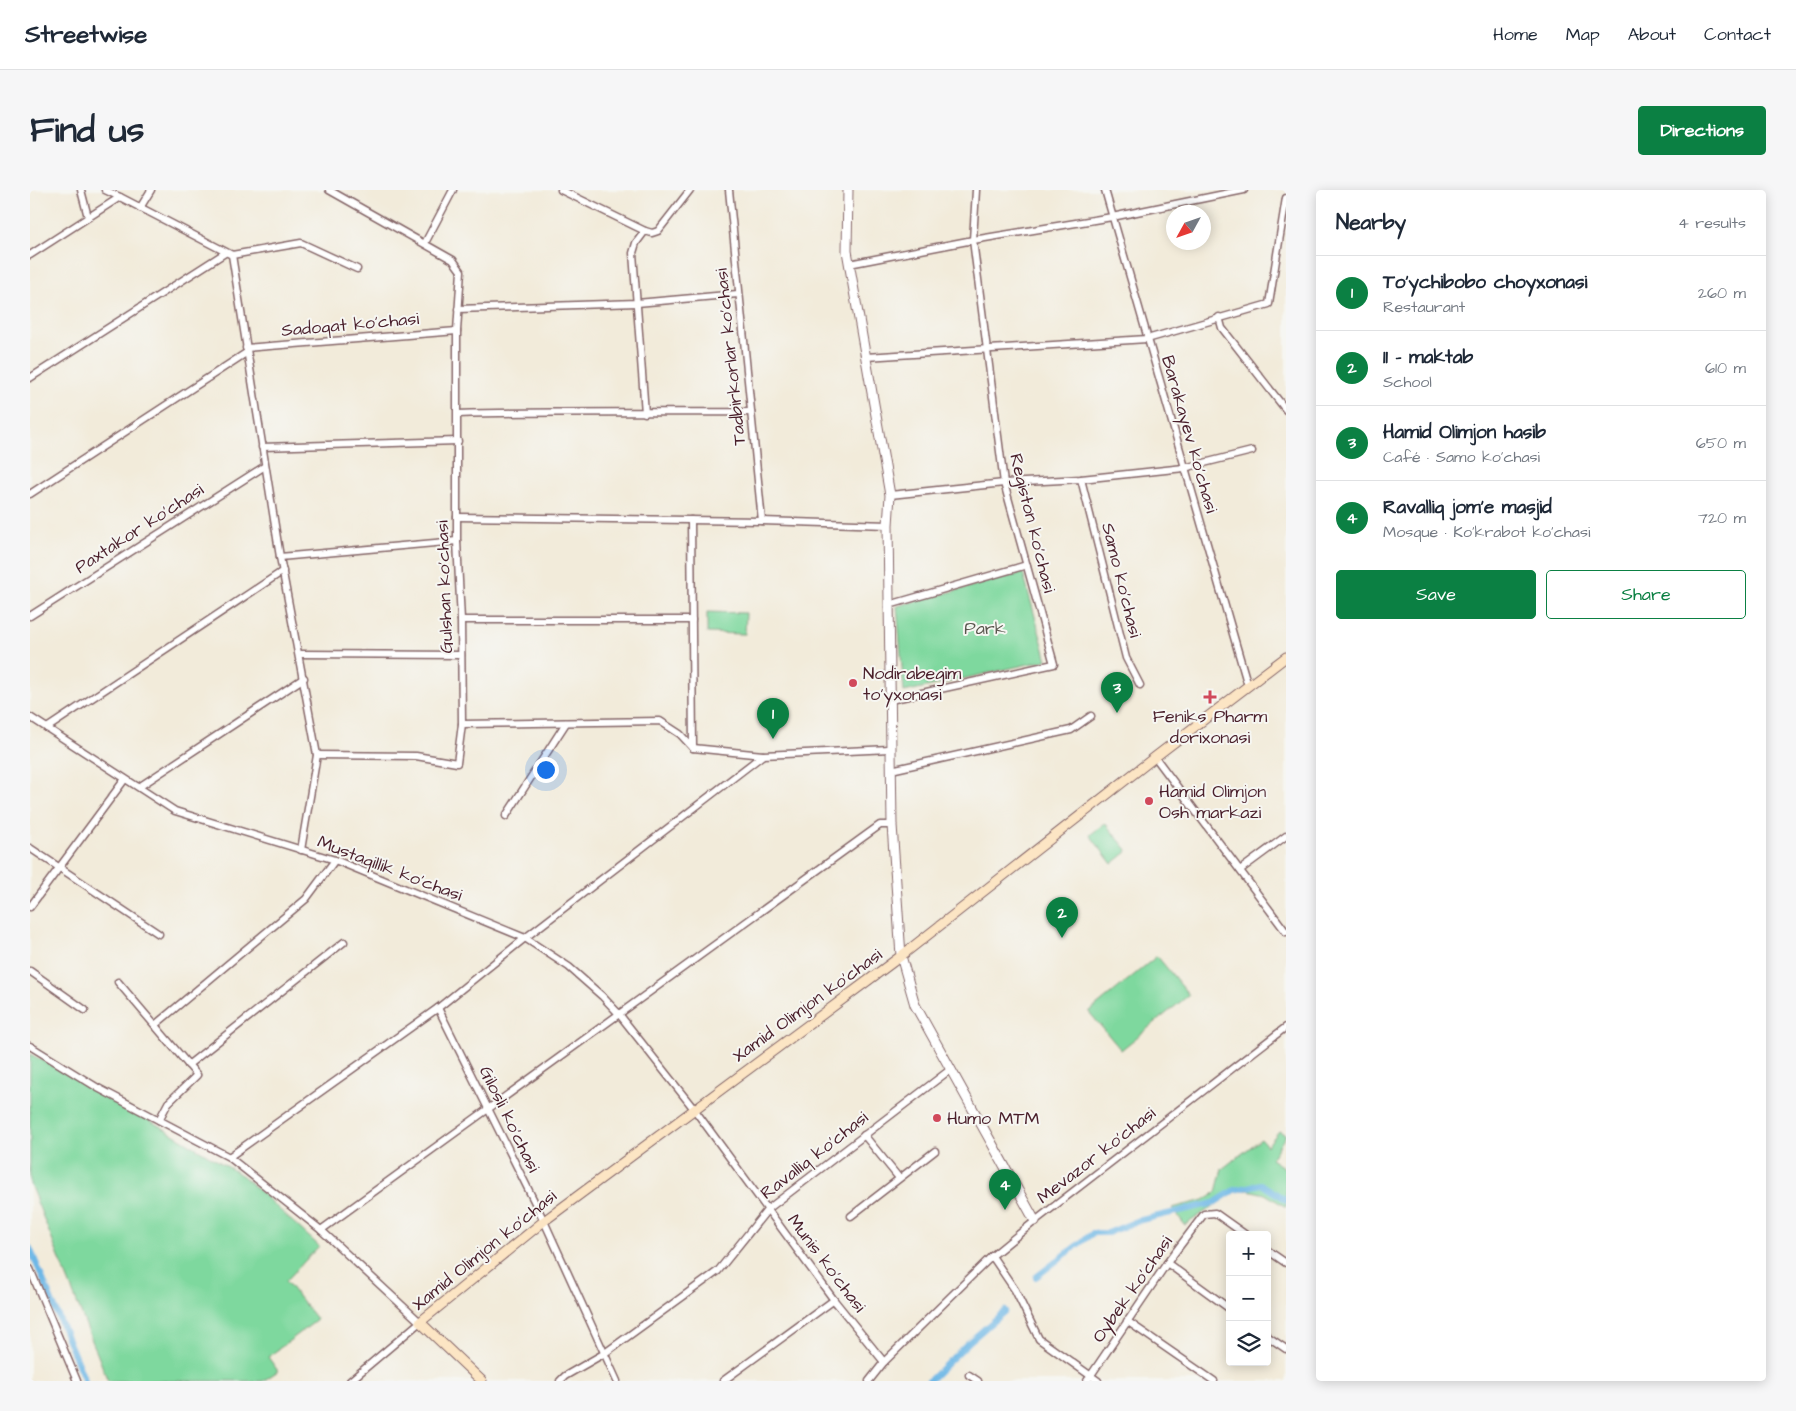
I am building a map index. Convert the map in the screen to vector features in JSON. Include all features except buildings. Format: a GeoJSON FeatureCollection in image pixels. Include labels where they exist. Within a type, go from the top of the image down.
{"type":"FeatureCollection","features":[{"type":"Feature","properties":{"kind":"main road","name":"Xamid Olimjon ko'chasi"},"geometry":{"type":"LineString","coordinates":[[420,1322],[544,1221],[901,956],[1286,657]]}},
{"type":"Feature","properties":{"kind":"main road"},"geometry":{"type":"LineString","coordinates":[[420,1322],[482,1381]]}},
{"type":"Feature","properties":{"kind":"street"},"geometry":{"type":"LineString","coordinates":[[81,190],[88,217]]}},
{"type":"Feature","properties":{"kind":"street"},"geometry":{"type":"LineString","coordinates":[[106,190],[228,254]]}},
{"type":"Feature","properties":{"kind":"street"},"geometry":{"type":"LineString","coordinates":[[140,208],[151,190]]}},
{"type":"Feature","properties":{"kind":"street"},"geometry":{"type":"LineString","coordinates":[[329,190],[425,243],[453,190]]}},
{"type":"Feature","properties":{"kind":"street"},"geometry":{"type":"LineString","coordinates":[[561,190],[644,231],[652,233],[658,231],[690,190]]}},
{"type":"Feature","properties":{"kind":"street","name":"Tadbirkorlar ko'chasi"},"geometry":{"type":"LineString","coordinates":[[729,190],[762,521]]}},
{"type":"Feature","properties":{"kind":"street"},"geometry":{"type":"LineString","coordinates":[[848,190],[846,251],[890,496],[888,525],[890,749],[892,825],[901,956],[915,1005],[1035,1221]]}},
{"type":"Feature","properties":{"kind":"street","name":"Registon ko'chasi"},"geometry":{"type":"LineString","coordinates":[[890,700],[1054,664],[1004,483],[973,240],[976,190]]}},
{"type":"Feature","properties":{"kind":"street","name":"Barakayev ko'chasi"},"geometry":{"type":"LineString","coordinates":[[1105,190],[1248,686]]}},
{"type":"Feature","properties":{"kind":"street"},"geometry":{"type":"LineString","coordinates":[[849,264],[973,240],[1112,217],[1244,190]]}},
{"type":"Feature","properties":{"kind":"street"},"geometry":{"type":"LineString","coordinates":[[30,255],[120,197]]}},
{"type":"Feature","properties":{"kind":"street"},"geometry":{"type":"LineString","coordinates":[[866,357],[1147,339],[1269,304],[1286,198]]}},
{"type":"Feature","properties":{"kind":"street"},"geometry":{"type":"LineString","coordinates":[[644,231],[636,243],[633,253],[645,413]]}},
{"type":"Feature","properties":{"kind":"street"},"geometry":{"type":"LineString","coordinates":[[30,378],[228,254],[301,243],[357,268]]}},
{"type":"Feature","properties":{"kind":"street","name":"Gulshan ko'chasi"},"geometry":{"type":"LineString","coordinates":[[317,755],[416,756],[457,763],[462,724],[461,620],[457,540],[457,331],[461,271],[453,260],[425,243]]}},
{"type":"Feature","properties":{"kind":"street"},"geometry":{"type":"LineString","coordinates":[[228,254],[280,557],[317,755],[300,850]]}},
{"type":"Feature","properties":{"kind":"street"},"geometry":{"type":"LineString","coordinates":[[458,309],[637,303],[738,294]]}},
{"type":"Feature","properties":{"kind":"street"},"geometry":{"type":"LineString","coordinates":[[1219,318],[1222,328],[1286,410]]}},
{"type":"Feature","properties":{"kind":"street","name":"Sadoqat ko'chasi"},"geometry":{"type":"LineString","coordinates":[[246,351],[457,331]]}},
{"type":"Feature","properties":{"kind":"street"},"geometry":{"type":"LineString","coordinates":[[30,494],[246,351]]}},
{"type":"Feature","properties":{"kind":"street"},"geometry":{"type":"LineString","coordinates":[[458,414],[552,411],[645,413],[752,412]]}},
{"type":"Feature","properties":{"kind":"street"},"geometry":{"type":"LineString","coordinates":[[262,447],[458,440]]}},
{"type":"Feature","properties":{"kind":"street"},"geometry":{"type":"LineString","coordinates":[[890,496],[1004,483],[1081,479],[1184,468],[1252,451]]}},
{"type":"Feature","properties":{"kind":"street","name":"Paxtakor ko'chasi"},"geometry":{"type":"LineString","coordinates":[[30,616],[265,466]]}},
{"type":"Feature","properties":{"kind":"street","name":"Samo ko'chasi"},"geometry":{"type":"LineString","coordinates":[[1081,479],[1126,658],[1140,685]]}},
{"type":"Feature","properties":{"kind":"street"},"geometry":{"type":"LineString","coordinates":[[457,517],[762,521],[888,525]]}},
{"type":"Feature","properties":{"kind":"street"},"geometry":{"type":"LineString","coordinates":[[690,520],[694,748]]}},
{"type":"Feature","properties":{"kind":"street"},"geometry":{"type":"LineString","coordinates":[[280,557],[457,540]]}},
{"type":"Feature","properties":{"kind":"street"},"geometry":{"type":"LineString","coordinates":[[889,605],[1027,566]]}},
{"type":"Feature","properties":{"kind":"street"},"geometry":{"type":"LineString","coordinates":[[47,728],[283,571]]}},
{"type":"Feature","properties":{"kind":"street"},"geometry":{"type":"LineString","coordinates":[[461,620],[692,620]]}},
{"type":"Feature","properties":{"kind":"street"},"geometry":{"type":"LineString","coordinates":[[299,654],[461,655]]}},
{"type":"Feature","properties":{"kind":"street"},"geometry":{"type":"LineString","coordinates":[[139,787],[304,678]]}},
{"type":"Feature","properties":{"kind":"street"},"geometry":{"type":"LineString","coordinates":[[891,770],[1071,730],[1090,716]]}},
{"type":"Feature","properties":{"kind":"street","name":"Mustaqillik ko'chasi"},"geometry":{"type":"LineString","coordinates":[[30,717],[175,810],[335,860],[525,938],[569,967],[602,996],[619,1014],[694,1109]]}},
{"type":"Feature","properties":{"kind":"street"},"geometry":{"type":"LineString","coordinates":[[462,724],[660,721],[680,734],[694,748],[763,754],[890,749]]}},
{"type":"Feature","properties":{"kind":"street"},"geometry":{"type":"LineString","coordinates":[[506,816],[566,722]]}},
{"type":"Feature","properties":{"kind":"street"},"geometry":{"type":"LineString","coordinates":[[229,1157],[438,1008],[525,938],[763,754]]}},
{"type":"Feature","properties":{"kind":"street"},"geometry":{"type":"LineString","coordinates":[[1155,757],[1286,932]]}},
{"type":"Feature","properties":{"kind":"street"},"geometry":{"type":"LineString","coordinates":[[30,907],[125,779]]}},
{"type":"Feature","properties":{"kind":"street"},"geometry":{"type":"LineString","coordinates":[[321,1230],[880,825],[892,825]]}},
{"type":"Feature","properties":{"kind":"street"},"geometry":{"type":"LineString","coordinates":[[1240,870],[1286,836]]}},
{"type":"Feature","properties":{"kind":"street"},"geometry":{"type":"LineString","coordinates":[[30,848],[159,934]]}},
{"type":"Feature","properties":{"kind":"street"},"geometry":{"type":"LineString","coordinates":[[155,1024],[306,899],[335,860]]}},
{"type":"Feature","properties":{"kind":"street"},"geometry":{"type":"LineString","coordinates":[[188,1065],[344,942]]}},
{"type":"Feature","properties":{"kind":"street"},"geometry":{"type":"LineString","coordinates":[[30,971],[85,1010]]}},
{"type":"Feature","properties":{"kind":"street"},"geometry":{"type":"LineString","coordinates":[[118,982],[196,1075],[168,1103],[159,1120]]}},
{"type":"Feature","properties":{"kind":"street","name":"Gilosli ko'chasi"},"geometry":{"type":"LineString","coordinates":[[438,1008],[544,1221],[617,1381]]}},
{"type":"Feature","properties":{"kind":"street","name":"Mevazor ko'chasi"},"geometry":{"type":"LineString","coordinates":[[869,1381],[884,1362],[992,1256],[1286,1026]]}},
{"type":"Feature","properties":{"kind":"street"},"geometry":{"type":"LineString","coordinates":[[30,1046],[98,1088],[229,1157],[321,1230],[420,1322]]}},
{"type":"Feature","properties":{"kind":"street","name":"Ravalliq ko'chasi"},"geometry":{"type":"LineString","coordinates":[[560,1381],[565,1376],[605,1353],[718,1271],[768,1209],[951,1069]]}},
{"type":"Feature","properties":{"kind":"street","name":"Munis ko'chasi"},"geometry":{"type":"LineString","coordinates":[[694,1109],[834,1300],[884,1362]]}},
{"type":"Feature","properties":{"kind":"street"},"geometry":{"type":"LineString","coordinates":[[864,1135],[899,1178]]}},
{"type":"Feature","properties":{"kind":"street"},"geometry":{"type":"LineString","coordinates":[[851,1216],[935,1151]]}},
{"type":"Feature","properties":{"kind":"street","name":"Oybek ko'chasi"},"geometry":{"type":"LineString","coordinates":[[1089,1378],[1166,1263],[1204,1214],[1215,1213],[1240,1231]]}},
{"type":"Feature","properties":{"kind":"street"},"geometry":{"type":"LineString","coordinates":[[1271,1253],[1286,1264]]}},
{"type":"Feature","properties":{"kind":"street"},"geometry":{"type":"LineString","coordinates":[[992,1256],[1015,1290],[1039,1339],[1089,1378],[1098,1381]]}},
{"type":"Feature","properties":{"kind":"street"},"geometry":{"type":"LineString","coordinates":[[1166,1263],[1226,1306]]}},
{"type":"Feature","properties":{"kind":"street"},"geometry":{"type":"LineString","coordinates":[[31,1271],[77,1381]]}},
{"type":"Feature","properties":{"kind":"street"},"geometry":{"type":"LineString","coordinates":[[724,1381],[834,1300]]}},
{"type":"Feature","properties":{"kind":"street"},"geometry":{"type":"LineString","coordinates":[[1127,1321],[1214,1381]]}},
{"type":"Feature","properties":{"kind":"street","name":"Xamid Olimjon ko'chasi"},"geometry":{"type":"LineString","coordinates":[[350,1381],[420,1322]]}},
{"type":"Feature","properties":{"kind":"street"},"geometry":{"type":"LineString","coordinates":[[1271,1339],[1286,1349]]}},
{"type":"Feature","properties":{"kind":"street"},"geometry":{"type":"LineString","coordinates":[[969,1375],[978,1381]]}},
{"type":"Feature","properties":{"kind":"green space","name":"Park"},"geometry":{"type":"Polygon","coordinates":[[[1023,573],[1047,660],[904,692],[897,606],[1023,573]]]}},
{"type":"Feature","properties":{"kind":"green space"},"geometry":{"type":"Polygon","coordinates":[[[707,612],[746,613],[745,634],[707,633],[707,612]]]}},
{"type":"Feature","properties":{"kind":"green space"},"geometry":{"type":"Polygon","coordinates":[[[1105,823],[1128,851],[1112,864],[1090,835],[1105,823]]]}},
{"type":"Feature","properties":{"kind":"green space"},"geometry":{"type":"Polygon","coordinates":[[[1157,956],[1189,995],[1121,1050],[1089,1012],[1157,956]]]}},
{"type":"Feature","properties":{"kind":"green space"},"geometry":{"type":"Polygon","coordinates":[[[30,1054],[116,1100],[243,1176],[319,1246],[286,1281],[317,1320],[268,1357],[278,1371],[263,1381],[108,1381],[30,1184],[30,1054]]]}},
{"type":"Feature","properties":{"kind":"green space"},"geometry":{"type":"Polygon","coordinates":[[[1279,1131],[1286,1135],[1271,1159],[1286,1169],[1286,1207],[1265,1194],[1248,1190],[1235,1192],[1185,1225],[1172,1208],[1204,1200],[1216,1192],[1222,1169],[1261,1139],[1267,1146],[1279,1131]]]}},
{"type":"Feature","properties":{"kind":"waterway"},"geometry":{"type":"LineString","coordinates":[[1036,1277],[1093,1233],[1108,1233],[1137,1221],[1214,1203],[1234,1190],[1261,1184],[1286,1200]]}},
{"type":"Feature","properties":{"kind":"waterway"},"geometry":{"type":"LineString","coordinates":[[30,1248],[85,1381]]}},
{"type":"Feature","properties":{"kind":"waterway"},"geometry":{"type":"LineString","coordinates":[[929,1381],[969,1342],[1005,1311]]}},
{"type":"Feature","properties":{"kind":"place","name":"Nodirabegim to'yxonasi"},"geometry":{"type":"Point","coordinates":[853,683]}},
{"type":"Feature","properties":{"kind":"place","name":"Feniks Pharm dorixonasi"},"geometry":{"type":"Point","coordinates":[1210,697]}},
{"type":"Feature","properties":{"kind":"place","name":"Hamid Olimjon hasib"},"geometry":{"type":"Point","coordinates":[1117,713]}},
{"type":"Feature","properties":{"kind":"place","name":"To'ychibobo choyxonasi"},"geometry":{"type":"Point","coordinates":[773,739]}},
{"type":"Feature","properties":{"kind":"place","name":"Hamid Olimjon Osh markazi"},"geometry":{"type":"Point","coordinates":[1149,801]}},
{"type":"Feature","properties":{"kind":"place","name":"11 - maktab"},"geometry":{"type":"Point","coordinates":[1062,938]}},
{"type":"Feature","properties":{"kind":"place","name":"Humo MTM"},"geometry":{"type":"Point","coordinates":[937,1118]}},
{"type":"Feature","properties":{"kind":"place","name":"Ravalliq jom'e masjid"},"geometry":{"type":"Point","coordinates":[1005,1210]}}]}
